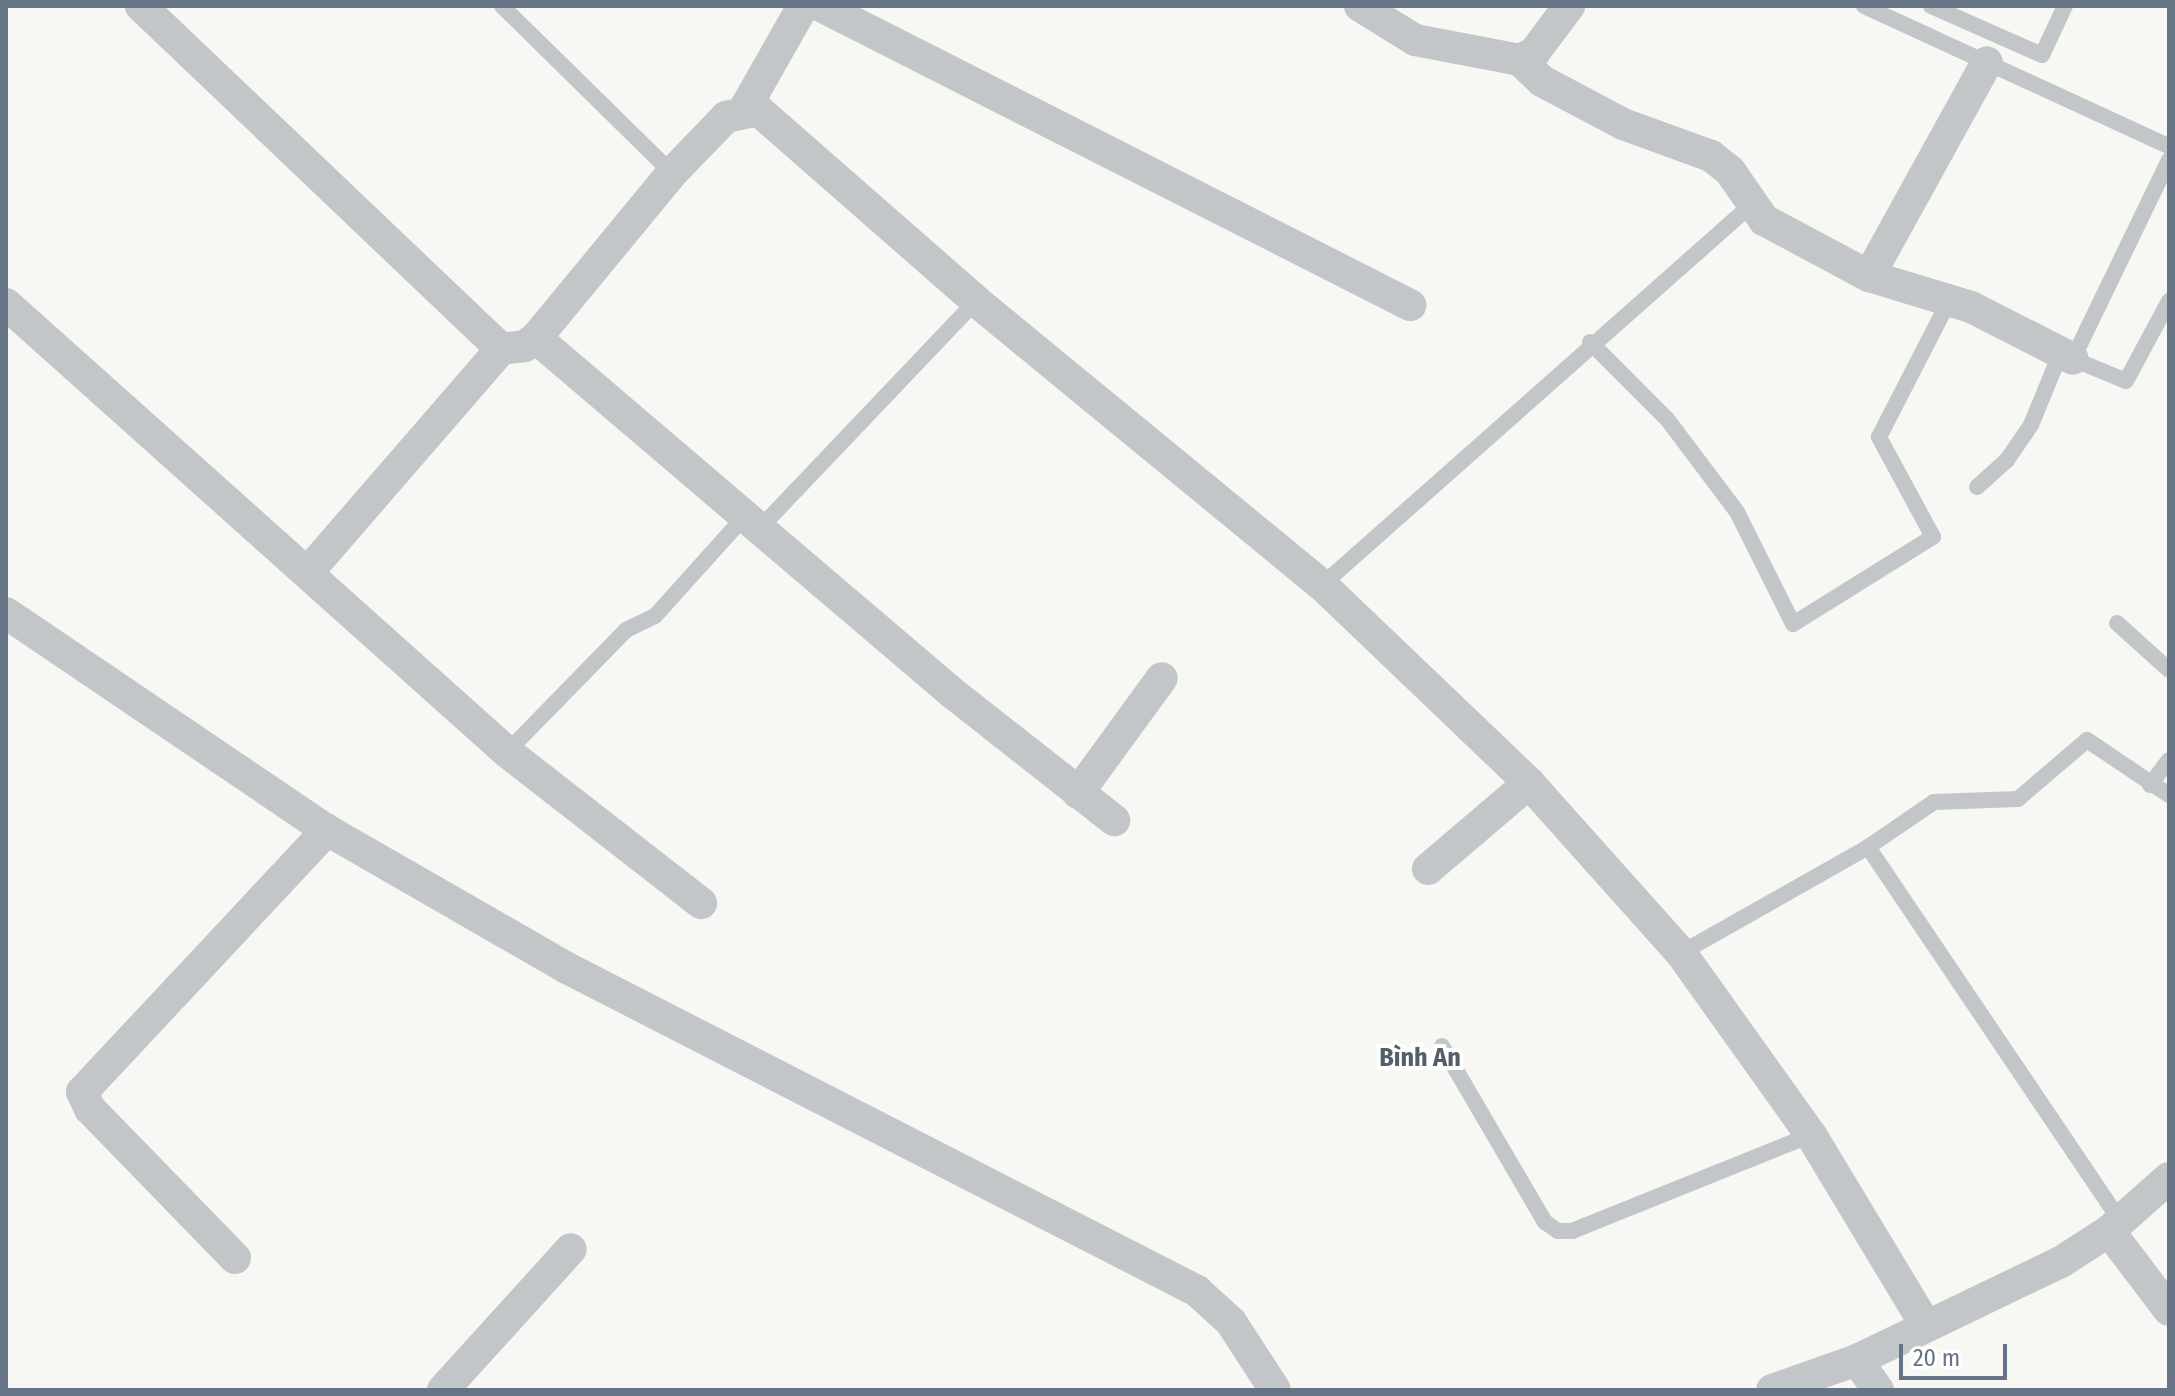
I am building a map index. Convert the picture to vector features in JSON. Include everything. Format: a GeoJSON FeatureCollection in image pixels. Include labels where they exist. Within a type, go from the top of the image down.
{"type":"FeatureCollection","features":[{"type":"Feature","properties":{"kind":"street"},"geometry":{"type":"LineString","coordinates":[[141,6],[501,349]]}},
{"type":"Feature","properties":{"kind":"street"},"geometry":{"type":"LineString","coordinates":[[744,110],[803,6]]}},
{"type":"Feature","properties":{"kind":"street"},"geometry":{"type":"LineString","coordinates":[[821,6],[1410,305]]}},
{"type":"Feature","properties":{"kind":"street"},"geometry":{"type":"LineString","coordinates":[[1360,6],[1415,40],[1520,60],[1542,81],[1623,124],[1711,156],[1730,171],[1750,206],[1764,220],[1869,276],[1950,299],[2067,355]]}},
{"type":"Feature","properties":{"kind":"street"},"geometry":{"type":"LineString","coordinates":[[1520,60],[1534,53],[1569,6]]}},
{"type":"Feature","properties":{"kind":"street"},"geometry":{"type":"LineString","coordinates":[[1869,276],[1987,62]]}},
{"type":"Feature","properties":{"kind":"street"},"geometry":{"type":"LineString","coordinates":[[308,572],[501,349],[525,346],[536,338],[672,173],[726,117],[744,110],[758,110],[976,301],[1322,585],[1529,783],[1681,953],[1811,1135],[1925,1324]]}},
{"type":"Feature","properties":{"kind":"street"},"geometry":{"type":"LineString","coordinates":[[6,304],[507,752],[701,903]]}},
{"type":"Feature","properties":{"kind":"street"},"geometry":{"type":"LineString","coordinates":[[536,338],[1114,820]]}},
{"type":"Feature","properties":{"kind":"street"},"geometry":{"type":"LineString","coordinates":[[6,613],[73,664],[327,830],[567,968],[1197,1291],[1231,1322],[1275,1390]]}},
{"type":"Feature","properties":{"kind":"street"},"geometry":{"type":"LineString","coordinates":[[1078,793],[1162,678]]}},
{"type":"Feature","properties":{"kind":"street"},"geometry":{"type":"LineString","coordinates":[[1428,869],[1529,783]]}},
{"type":"Feature","properties":{"kind":"street"},"geometry":{"type":"LineString","coordinates":[[235,1258],[90,1109],[82,1092],[327,830]]}},
{"type":"Feature","properties":{"kind":"street"},"geometry":{"type":"LineString","coordinates":[[1772,1390],[1857,1360],[1925,1324],[2061,1262],[2114,1226],[2169,1178]]}},
{"type":"Feature","properties":{"kind":"street"},"geometry":{"type":"LineString","coordinates":[[2114,1226],[2169,1310]]}},
{"type":"Feature","properties":{"kind":"street"},"geometry":{"type":"LineString","coordinates":[[443,1390],[571,1249]]}},
{"type":"Feature","properties":{"kind":"street"},"geometry":{"type":"LineString","coordinates":[[1857,1360],[1878,1390]]}},
{"type":"Feature","properties":{"kind":"lane"},"geometry":{"type":"LineString","coordinates":[[502,6],[672,173]]}},
{"type":"Feature","properties":{"kind":"lane"},"geometry":{"type":"LineString","coordinates":[[1864,6],[2169,146]]}},
{"type":"Feature","properties":{"kind":"lane"},"geometry":{"type":"LineString","coordinates":[[1931,6],[2042,55],[2065,6]]}},
{"type":"Feature","properties":{"kind":"lane"},"geometry":{"type":"LineString","coordinates":[[1977,487],[2007,460],[2031,425],[2169,160]]}},
{"type":"Feature","properties":{"kind":"lane"},"geometry":{"type":"LineString","coordinates":[[1322,585],[1590,342],[1750,206]]}},
{"type":"Feature","properties":{"kind":"lane"},"geometry":{"type":"LineString","coordinates":[[1590,342],[1667,419],[1737,512],[1793,624],[1933,537],[1879,437],[1950,299]]}},
{"type":"Feature","properties":{"kind":"lane"},"geometry":{"type":"LineString","coordinates":[[507,752],[626,630],[655,616],[976,301]]}},
{"type":"Feature","properties":{"kind":"lane"},"geometry":{"type":"LineString","coordinates":[[2067,355],[2126,381],[2169,301]]}},
{"type":"Feature","properties":{"kind":"lane"},"geometry":{"type":"LineString","coordinates":[[2117,623],[2169,670]]}},
{"type":"Feature","properties":{"kind":"lane"},"geometry":{"type":"LineString","coordinates":[[1681,953],[1868,847],[1934,802],[2018,799],[2087,740],[2169,795]]}},
{"type":"Feature","properties":{"kind":"lane"},"geometry":{"type":"LineString","coordinates":[[2150,785],[2169,760]]}},
{"type":"Feature","properties":{"kind":"lane"},"geometry":{"type":"LineString","coordinates":[[1868,847],[2114,1226]]}},
{"type":"Feature","properties":{"kind":"lane"},"geometry":{"type":"LineString","coordinates":[[1442,1046],[1545,1222],[1558,1231],[1572,1231],[1811,1135]]}},
{"type":"Feature","properties":{"kind":"district","name":"Bình An"},"geometry":{"type":"Point","coordinates":[1420,1058]}}]}
